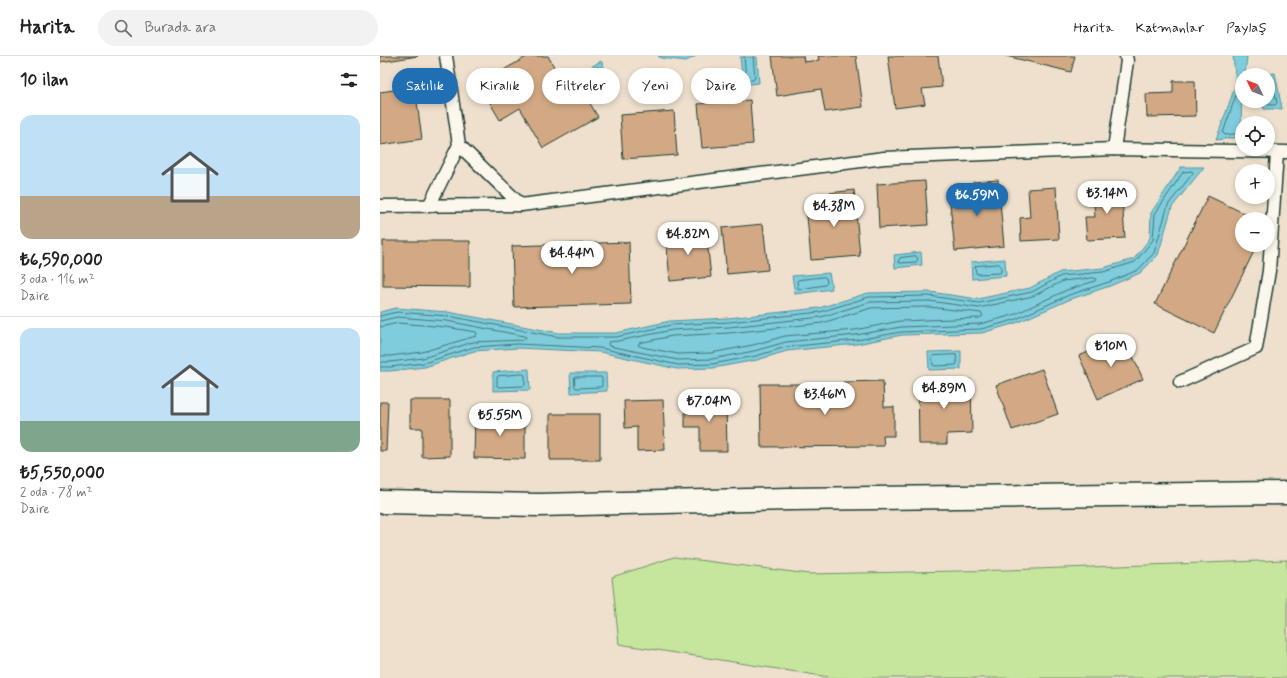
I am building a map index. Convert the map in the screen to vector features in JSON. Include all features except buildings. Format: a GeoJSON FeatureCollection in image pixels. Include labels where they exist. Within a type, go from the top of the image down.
{"type":"FeatureCollection","features":[{"type":"Feature","properties":{"kind":"street"},"geometry":{"type":"LineString","coordinates":[[380,502],[539,505],[789,499],[1287,493]]}},
{"type":"Feature","properties":{"kind":"lane"},"geometry":{"type":"LineString","coordinates":[[429,206],[459,145],[446,56]]}},
{"type":"Feature","properties":{"kind":"lane"},"geometry":{"type":"LineString","coordinates":[[1114,149],[1127,61],[1126,56]]}},
{"type":"Feature","properties":{"kind":"lane"},"geometry":{"type":"LineString","coordinates":[[459,145],[521,205]]}},
{"type":"Feature","properties":{"kind":"lane"},"geometry":{"type":"LineString","coordinates":[[380,206],[521,205],[884,158],[1114,149],[1282,152],[1269,271],[1256,348],[1180,382]]}},
{"type":"Feature","properties":{"kind":"green space"},"geometry":{"type":"Polygon","coordinates":[[[674,557],[809,574],[1007,570],[1287,560],[1287,678],[835,678],[619,644],[612,577],[674,557]]]}},
{"type":"Feature","properties":{"kind":"water"},"geometry":{"type":"Polygon","coordinates":[[[658,56],[696,56],[686,61],[661,58],[658,56]]]}},
{"type":"Feature","properties":{"kind":"water"},"geometry":{"type":"Polygon","coordinates":[[[1233,56],[1247,56],[1246,68],[1235,68],[1235,75],[1233,56]]]}},
{"type":"Feature","properties":{"kind":"water"},"geometry":{"type":"Polygon","coordinates":[[[740,57],[757,57],[759,83],[751,84],[751,68],[741,68],[740,57]]]}},
{"type":"Feature","properties":{"kind":"water"},"geometry":{"type":"Polygon","coordinates":[[[601,61],[605,68],[589,68],[601,61]]]}},
{"type":"Feature","properties":{"kind":"water"},"geometry":{"type":"Polygon","coordinates":[[[1275,73],[1282,109],[1264,109],[1275,108],[1275,73]]]}},
{"type":"Feature","properties":{"kind":"water"},"geometry":{"type":"Polygon","coordinates":[[[1235,87],[1235,108],[1241,108],[1241,116],[1235,116],[1235,138],[1216,140],[1235,87]]]}},
{"type":"Feature","properties":{"kind":"water"},"geometry":{"type":"Polygon","coordinates":[[[1181,167],[1204,167],[1172,207],[1158,255],[1140,273],[1110,286],[1071,299],[1016,323],[982,333],[902,335],[857,344],[787,351],[757,360],[713,368],[677,369],[600,352],[517,348],[474,351],[425,367],[380,371],[380,312],[396,308],[448,312],[559,333],[616,333],[670,321],[728,318],[819,308],[868,293],[930,292],[978,299],[1030,288],[1060,272],[1103,268],[1134,259],[1150,238],[1151,213],[1181,167]]]}},
{"type":"Feature","properties":{"kind":"water"},"geometry":{"type":"Polygon","coordinates":[[[921,252],[922,265],[895,268],[894,255],[921,252]]]}},
{"type":"Feature","properties":{"kind":"water"},"geometry":{"type":"Polygon","coordinates":[[[1005,259],[1006,276],[972,279],[971,262],[1005,259]]]}},
{"type":"Feature","properties":{"kind":"water"},"geometry":{"type":"Polygon","coordinates":[[[829,273],[832,289],[795,294],[792,276],[829,273]]]}},
{"type":"Feature","properties":{"kind":"water"},"geometry":{"type":"Polygon","coordinates":[[[961,351],[961,369],[929,370],[928,352],[961,351]]]}},
{"type":"Feature","properties":{"kind":"water"},"geometry":{"type":"Polygon","coordinates":[[[529,369],[530,390],[493,391],[493,372],[529,369]]]}},
{"type":"Feature","properties":{"kind":"water"},"geometry":{"type":"Polygon","coordinates":[[[570,373],[606,373],[607,391],[571,393],[570,373]]]}}]}
